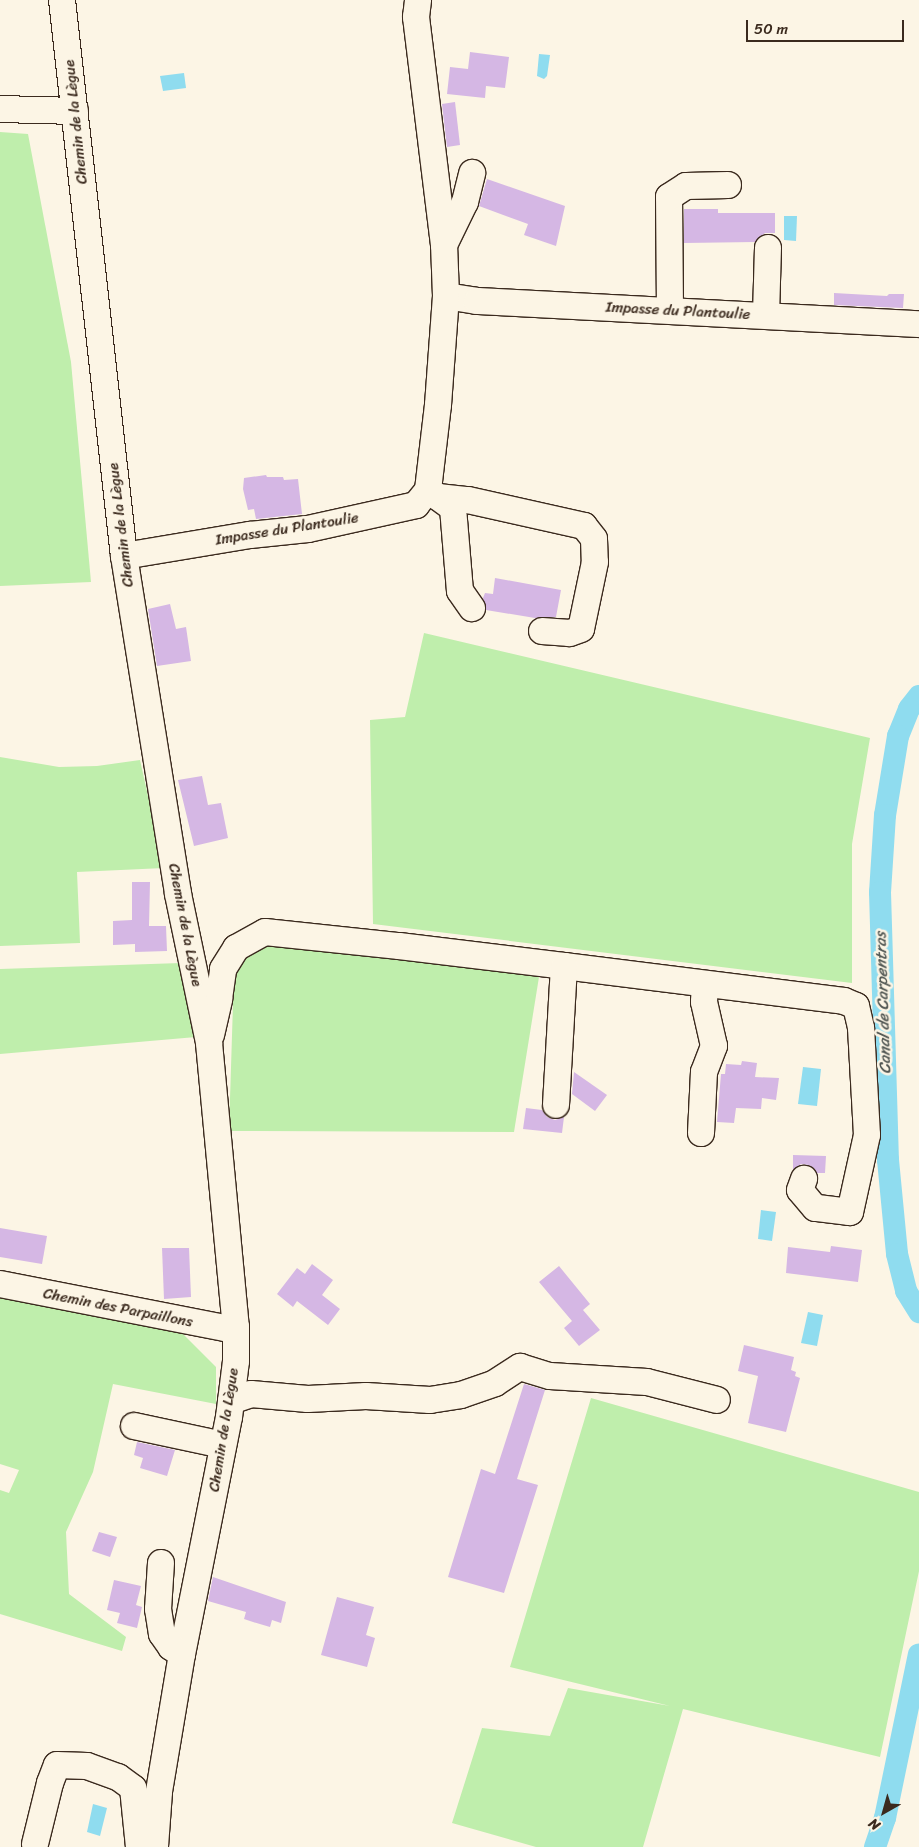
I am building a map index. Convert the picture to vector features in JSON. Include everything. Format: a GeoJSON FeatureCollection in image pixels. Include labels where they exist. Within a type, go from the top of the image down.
{"type":"FeatureCollection","features":[{"type":"Feature","properties":{"kind":"street","name":"Chemin de la Lègue"},"geometry":{"type":"LineString","coordinates":[[62,0],[124,556],[178,894],[209,1043],[236,1327],[236,1361],[231,1401],[182,1654],[159,1792],[154,1847]]}},
{"type":"Feature","properties":{"kind":"street"},"geometry":{"type":"LineString","coordinates":[[418,0],[416,17],[444,245],[446,296],[433,493]]}},
{"type":"Feature","properties":{"kind":"street"},"geometry":{"type":"LineString","coordinates":[[0,109],[75,111]]}},
{"type":"Feature","properties":{"kind":"street"},"geometry":{"type":"LineString","coordinates":[[444,245],[465,202],[472,173]]}},
{"type":"Feature","properties":{"kind":"street"},"geometry":{"type":"LineString","coordinates":[[670,310],[670,197],[686,186],[728,185]]}},
{"type":"Feature","properties":{"kind":"street"},"geometry":{"type":"LineString","coordinates":[[766,315],[768,248]]}},
{"type":"Feature","properties":{"kind":"street","name":"Impasse du Plantoulie"},"geometry":{"type":"LineString","coordinates":[[446,296],[476,301],[915,323]]}},
{"type":"Feature","properties":{"kind":"street"},"geometry":{"type":"LineString","coordinates":[[433,493],[453,508],[460,591],[472,608]]}},
{"type":"Feature","properties":{"kind":"street"},"geometry":{"type":"LineString","coordinates":[[433,493],[584,526],[594,539],[595,562],[581,629],[570,633],[542,631]]}},
{"type":"Feature","properties":{"kind":"street","name":"Impasse du Plantoulie"},"geometry":{"type":"LineString","coordinates":[[124,556],[250,535],[308,529],[416,505],[433,493]]}},
{"type":"Feature","properties":{"kind":"street"},"geometry":{"type":"LineString","coordinates":[[209,1043],[219,999],[223,969],[236,948],[265,932],[399,946],[844,1001],[856,1006],[861,1028],[867,1135],[850,1212],[815,1208],[800,1190],[804,1180]]}},
{"type":"Feature","properties":{"kind":"street"},"geometry":{"type":"LineString","coordinates":[[556,1105],[564,966]]}},
{"type":"Feature","properties":{"kind":"street"},"geometry":{"type":"LineString","coordinates":[[701,1133],[704,1072],[714,1046],[704,1002],[705,984]]}},
{"type":"Feature","properties":{"kind":"street","name":"Chemin des Parpaillons"},"geometry":{"type":"LineString","coordinates":[[0,1284],[226,1328],[236,1327]]}},
{"type":"Feature","properties":{"kind":"street"},"geometry":{"type":"LineString","coordinates":[[231,1401],[251,1394],[308,1399],[366,1396],[430,1400],[461,1395],[496,1383],[520,1368],[550,1376],[646,1382],[717,1400]]}},
{"type":"Feature","properties":{"kind":"street"},"geometry":{"type":"LineString","coordinates":[[134,1426],[223,1445]]}},
{"type":"Feature","properties":{"kind":"street"},"geometry":{"type":"LineString","coordinates":[[161,1563],[158,1608],[162,1634],[171,1647],[182,1654]]}},
{"type":"Feature","properties":{"kind":"street"},"geometry":{"type":"LineString","coordinates":[[35,1844],[50,1783],[57,1765],[87,1766],[118,1777],[133,1788],[139,1847]]}},
{"type":"Feature","properties":{"kind":"green space"},"geometry":{"type":"Polygon","coordinates":[[[0,132],[28,134],[71,362],[91,582],[0,586],[0,132]]]}},
{"type":"Feature","properties":{"kind":"green space"},"geometry":{"type":"Polygon","coordinates":[[[424,633],[870,738],[852,844],[852,983],[373,924],[370,720],[405,717],[424,633]]]}},
{"type":"Feature","properties":{"kind":"green space"},"geometry":{"type":"Polygon","coordinates":[[[0,757],[59,767],[97,766],[140,760],[164,868],[77,872],[80,943],[0,946],[0,757]]]}},
{"type":"Feature","properties":{"kind":"green space"},"geometry":{"type":"Polygon","coordinates":[[[258,941],[348,949],[539,977],[514,1132],[229,1131],[234,972],[258,941]]]}},
{"type":"Feature","properties":{"kind":"green space"},"geometry":{"type":"Polygon","coordinates":[[[181,963],[196,1037],[0,1054],[0,969],[181,963]]]}},
{"type":"Feature","properties":{"kind":"green space"},"geometry":{"type":"Polygon","coordinates":[[[0,1294],[182,1333],[216,1367],[216,1404],[113,1384],[93,1472],[66,1532],[69,1594],[126,1637],[122,1651],[0,1614],[0,1490],[9,1493],[19,1470],[0,1464],[0,1294]]]}},
{"type":"Feature","properties":{"kind":"green space"},"geometry":{"type":"Polygon","coordinates":[[[591,1398],[919,1492],[919,1571],[880,1757],[683,1709],[643,1847],[536,1847],[452,1823],[482,1728],[550,1736],[568,1688],[670,1706],[510,1667],[591,1398]]]}},
{"type":"Feature","properties":{"kind":"water"},"geometry":{"type":"Polygon","coordinates":[[[539,54],[550,55],[547,76],[544,79],[537,76],[539,54]]]}},
{"type":"Feature","properties":{"kind":"water"},"geometry":{"type":"Polygon","coordinates":[[[184,73],[186,88],[163,91],[160,76],[184,73]]]}},
{"type":"Feature","properties":{"kind":"water"},"geometry":{"type":"Polygon","coordinates":[[[784,216],[797,216],[796,241],[784,240],[784,216]]]}},
{"type":"Feature","properties":{"kind":"water"},"geometry":{"type":"Polygon","coordinates":[[[803,1067],[821,1069],[817,1106],[798,1104],[803,1067]]]}},
{"type":"Feature","properties":{"kind":"water"},"geometry":{"type":"Polygon","coordinates":[[[761,1210],[776,1212],[772,1241],[758,1239],[761,1210]]]}},
{"type":"Feature","properties":{"kind":"water"},"geometry":{"type":"Polygon","coordinates":[[[808,1312],[823,1315],[817,1346],[801,1343],[808,1312]]]}},
{"type":"Feature","properties":{"kind":"water"},"geometry":{"type":"Polygon","coordinates":[[[93,1804],[107,1808],[100,1836],[87,1832],[93,1804]]]}},
{"type":"Feature","properties":{"kind":"building"},"geometry":{"type":"Polygon","coordinates":[[[470,52],[509,57],[505,88],[486,86],[485,98],[447,94],[450,67],[468,69],[470,52]]]}},
{"type":"Feature","properties":{"kind":"building"},"geometry":{"type":"Polygon","coordinates":[[[455,102],[460,145],[447,147],[442,104],[455,102]]]}},
{"type":"Feature","properties":{"kind":"building"},"geometry":{"type":"Polygon","coordinates":[[[487,179],[565,206],[556,246],[524,235],[528,224],[479,206],[487,179]]]}},
{"type":"Feature","properties":{"kind":"building"},"geometry":{"type":"Polygon","coordinates":[[[684,209],[718,209],[718,213],[775,213],[775,233],[765,233],[755,242],[684,243],[684,209]]]}},
{"type":"Feature","properties":{"kind":"building"},"geometry":{"type":"Polygon","coordinates":[[[834,293],[887,296],[889,294],[904,294],[903,308],[834,305],[834,293]]]}},
{"type":"Feature","properties":{"kind":"building"},"geometry":{"type":"Polygon","coordinates":[[[266,475],[267,477],[283,477],[284,480],[298,479],[302,514],[256,519],[254,509],[248,510],[243,489],[244,478],[266,475]]]}},
{"type":"Feature","properties":{"kind":"building"},"geometry":{"type":"Polygon","coordinates":[[[495,578],[561,590],[556,617],[535,618],[486,610],[483,598],[485,593],[493,594],[495,578]]]}},
{"type":"Feature","properties":{"kind":"building"},"geometry":{"type":"Polygon","coordinates":[[[170,604],[176,629],[186,627],[191,661],[157,666],[148,609],[170,604]]]}},
{"type":"Feature","properties":{"kind":"building"},"geometry":{"type":"Polygon","coordinates":[[[202,776],[208,805],[221,803],[228,838],[194,846],[178,780],[202,776]]]}},
{"type":"Feature","properties":{"kind":"building"},"geometry":{"type":"Polygon","coordinates":[[[132,882],[150,882],[149,926],[166,926],[167,951],[135,952],[135,944],[113,945],[113,921],[132,920],[132,882]]]}},
{"type":"Feature","properties":{"kind":"building"},"geometry":{"type":"Polygon","coordinates":[[[742,1061],[757,1063],[755,1077],[779,1078],[776,1100],[762,1098],[761,1109],[736,1108],[734,1123],[717,1122],[721,1074],[725,1074],[726,1064],[741,1065],[742,1061]]]}},
{"type":"Feature","properties":{"kind":"building"},"geometry":{"type":"Polygon","coordinates":[[[574,1072],[607,1095],[595,1111],[572,1094],[574,1072]]]}},
{"type":"Feature","properties":{"kind":"building"},"geometry":{"type":"Polygon","coordinates":[[[526,1108],[542,1110],[547,1117],[555,1120],[564,1117],[562,1133],[523,1129],[526,1108]]]}},
{"type":"Feature","properties":{"kind":"building"},"geometry":{"type":"Polygon","coordinates":[[[793,1155],[826,1156],[825,1173],[817,1173],[809,1165],[801,1164],[793,1170],[793,1155]]]}},
{"type":"Feature","properties":{"kind":"building"},"geometry":{"type":"Polygon","coordinates":[[[0,1228],[47,1236],[42,1264],[0,1257],[0,1228]]]}},
{"type":"Feature","properties":{"kind":"building"},"geometry":{"type":"Polygon","coordinates":[[[831,1246],[862,1250],[858,1282],[786,1273],[788,1247],[830,1252],[831,1246]]]}},
{"type":"Feature","properties":{"kind":"building"},"geometry":{"type":"Polygon","coordinates":[[[162,1248],[189,1248],[191,1297],[164,1299],[162,1248]]]}},
{"type":"Feature","properties":{"kind":"building"},"geometry":{"type":"Polygon","coordinates":[[[312,1264],[333,1280],[322,1295],[340,1309],[328,1325],[297,1301],[293,1307],[277,1294],[297,1268],[305,1274],[312,1264]]]}},
{"type":"Feature","properties":{"kind":"building"},"geometry":{"type":"Polygon","coordinates":[[[559,1266],[590,1304],[583,1310],[600,1330],[579,1346],[564,1328],[572,1321],[539,1282],[559,1266]]]}},
{"type":"Feature","properties":{"kind":"building"},"geometry":{"type":"Polygon","coordinates":[[[744,1345],[794,1357],[791,1370],[796,1372],[795,1376],[800,1378],[786,1432],[748,1423],[758,1376],[738,1371],[744,1345]]]}},
{"type":"Feature","properties":{"kind":"building"},"geometry":{"type":"Polygon","coordinates":[[[524,1384],[545,1390],[517,1479],[538,1485],[504,1593],[448,1577],[481,1469],[495,1474],[524,1384]]]}},
{"type":"Feature","properties":{"kind":"building"},"geometry":{"type":"Polygon","coordinates":[[[137,1442],[175,1450],[167,1476],[140,1468],[143,1458],[134,1455],[137,1442]]]}},
{"type":"Feature","properties":{"kind":"building"},"geometry":{"type":"Polygon","coordinates":[[[99,1532],[117,1537],[110,1557],[92,1551],[99,1532]]]}},
{"type":"Feature","properties":{"kind":"building"},"geometry":{"type":"Polygon","coordinates":[[[213,1577],[286,1602],[281,1623],[272,1620],[270,1627],[253,1622],[244,1619],[246,1612],[208,1601],[213,1577]]]}},
{"type":"Feature","properties":{"kind":"building"},"geometry":{"type":"Polygon","coordinates":[[[114,1580],[141,1586],[136,1605],[142,1607],[137,1628],[117,1623],[120,1613],[107,1610],[114,1580]]]}},
{"type":"Feature","properties":{"kind":"building"},"geometry":{"type":"Polygon","coordinates":[[[337,1597],[374,1607],[366,1635],[375,1638],[367,1667],[321,1655],[337,1597]]]}},
{"type":"Feature","properties":{"kind":"waterway","name":"Canal de Carpentras"},"geometry":{"type":"LineString","coordinates":[[919,696],[909,709],[898,736],[885,815],[880,892],[888,1160],[897,1254],[906,1291],[919,1312]]}},
{"type":"Feature","properties":{"kind":"waterway","name":"Canal de Carpentras"},"geometry":{"type":"LineString","coordinates":[[875,1847],[885,1818],[919,1654]]}}]}
